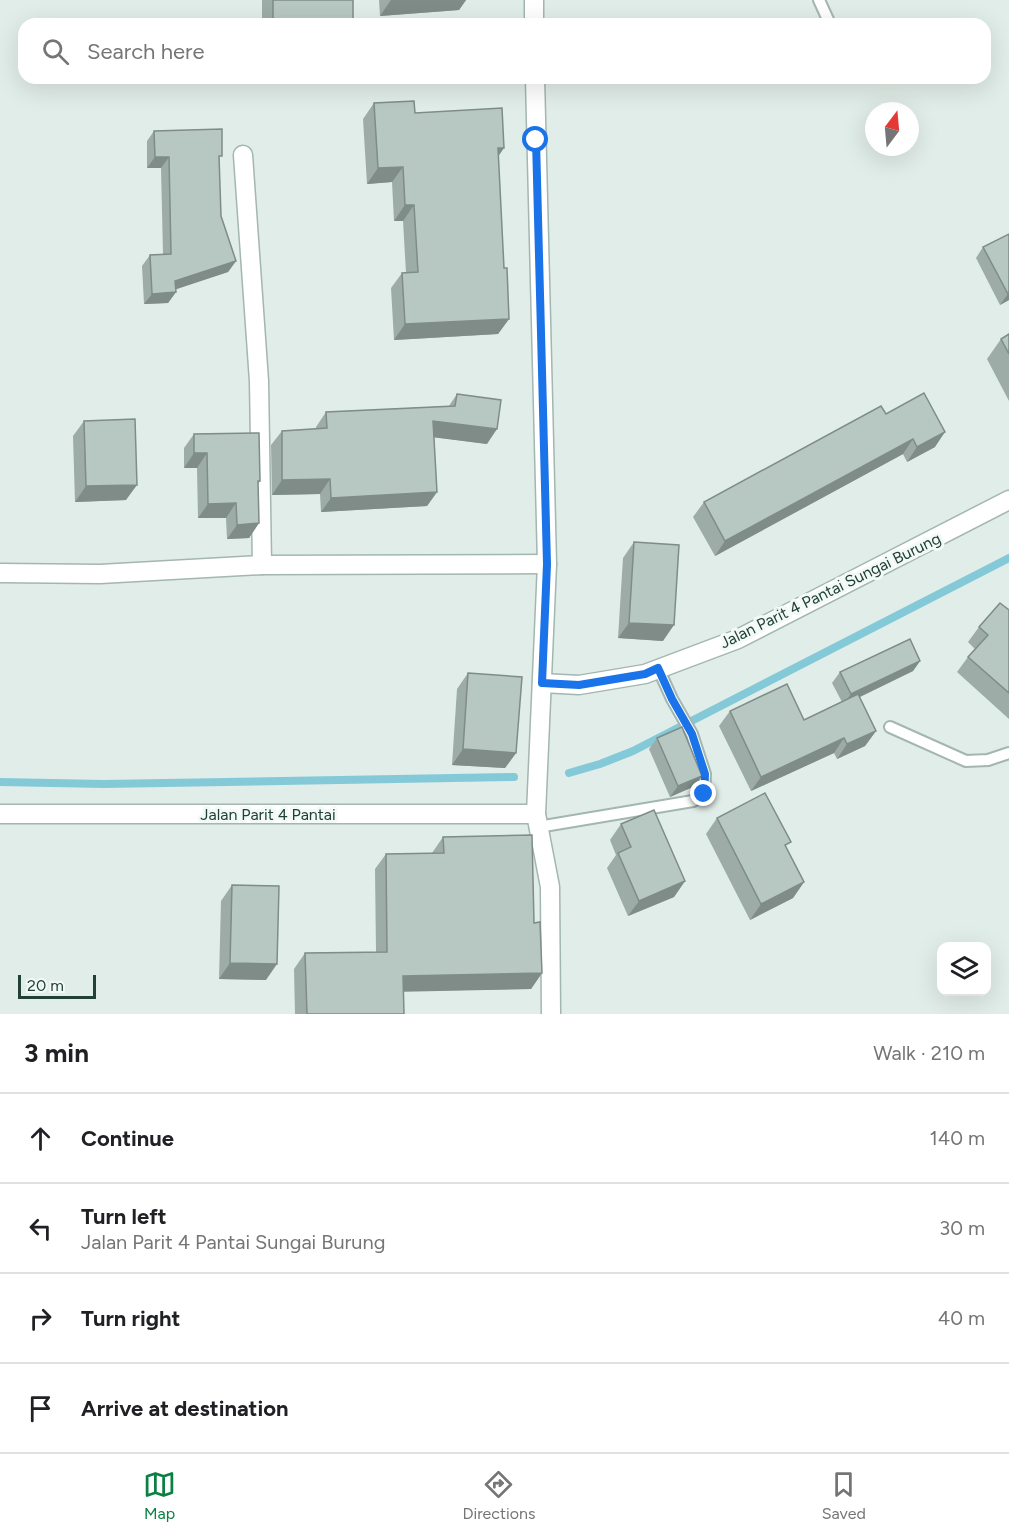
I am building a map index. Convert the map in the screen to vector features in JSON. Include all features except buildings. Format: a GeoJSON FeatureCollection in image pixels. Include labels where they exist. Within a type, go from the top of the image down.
{"type":"FeatureCollection","features":[{"type":"Feature","properties":{"kind":"street"},"geometry":{"type":"LineString","coordinates":[[534,0],[534,18]]}},
{"type":"Feature","properties":{"kind":"street"},"geometry":{"type":"LineString","coordinates":[[535,84],[547,564],[537,820],[550,887],[551,1014]]}},
{"type":"Feature","properties":{"kind":"street"},"geometry":{"type":"LineString","coordinates":[[243,155],[259,381],[262,565]]}},
{"type":"Feature","properties":{"kind":"street","name":"Jalan Parit 4 Pantai Sungai Burung"},"geometry":{"type":"LineString","coordinates":[[542,683],[579,685],[645,674],[738,639],[1009,500]]}},
{"type":"Feature","properties":{"kind":"street"},"geometry":{"type":"LineString","coordinates":[[0,573],[100,574],[262,565],[547,564]]}},
{"type":"Feature","properties":{"kind":"street","name":"Jalan Parit 4 Pantai"},"geometry":{"type":"LineString","coordinates":[[0,814],[537,820]]}},
{"type":"Feature","properties":{"kind":"lane"},"geometry":{"type":"LineString","coordinates":[[819,0],[827,18]]}},
{"type":"Feature","properties":{"kind":"lane"},"geometry":{"type":"LineString","coordinates":[[537,820],[693,801],[704,794],[705,774],[692,734],[658,668]]}},
{"type":"Feature","properties":{"kind":"lane"},"geometry":{"type":"LineString","coordinates":[[890,727],[966,761],[988,760],[1009,753]]}},
{"type":"Feature","properties":{"kind":"waterway"},"geometry":{"type":"LineString","coordinates":[[569,773],[633,751],[1009,558]]}},
{"type":"Feature","properties":{"kind":"waterway"},"geometry":{"type":"LineString","coordinates":[[0,782],[104,784],[514,777]]}},
{"type":"Feature","properties":{"kind":"route"},"geometry":{"type":"LineString","coordinates":[[536,140],[547,564],[542,683],[579,685],[645,674],[658,668],[692,734],[705,774],[704,794]]}}]}
